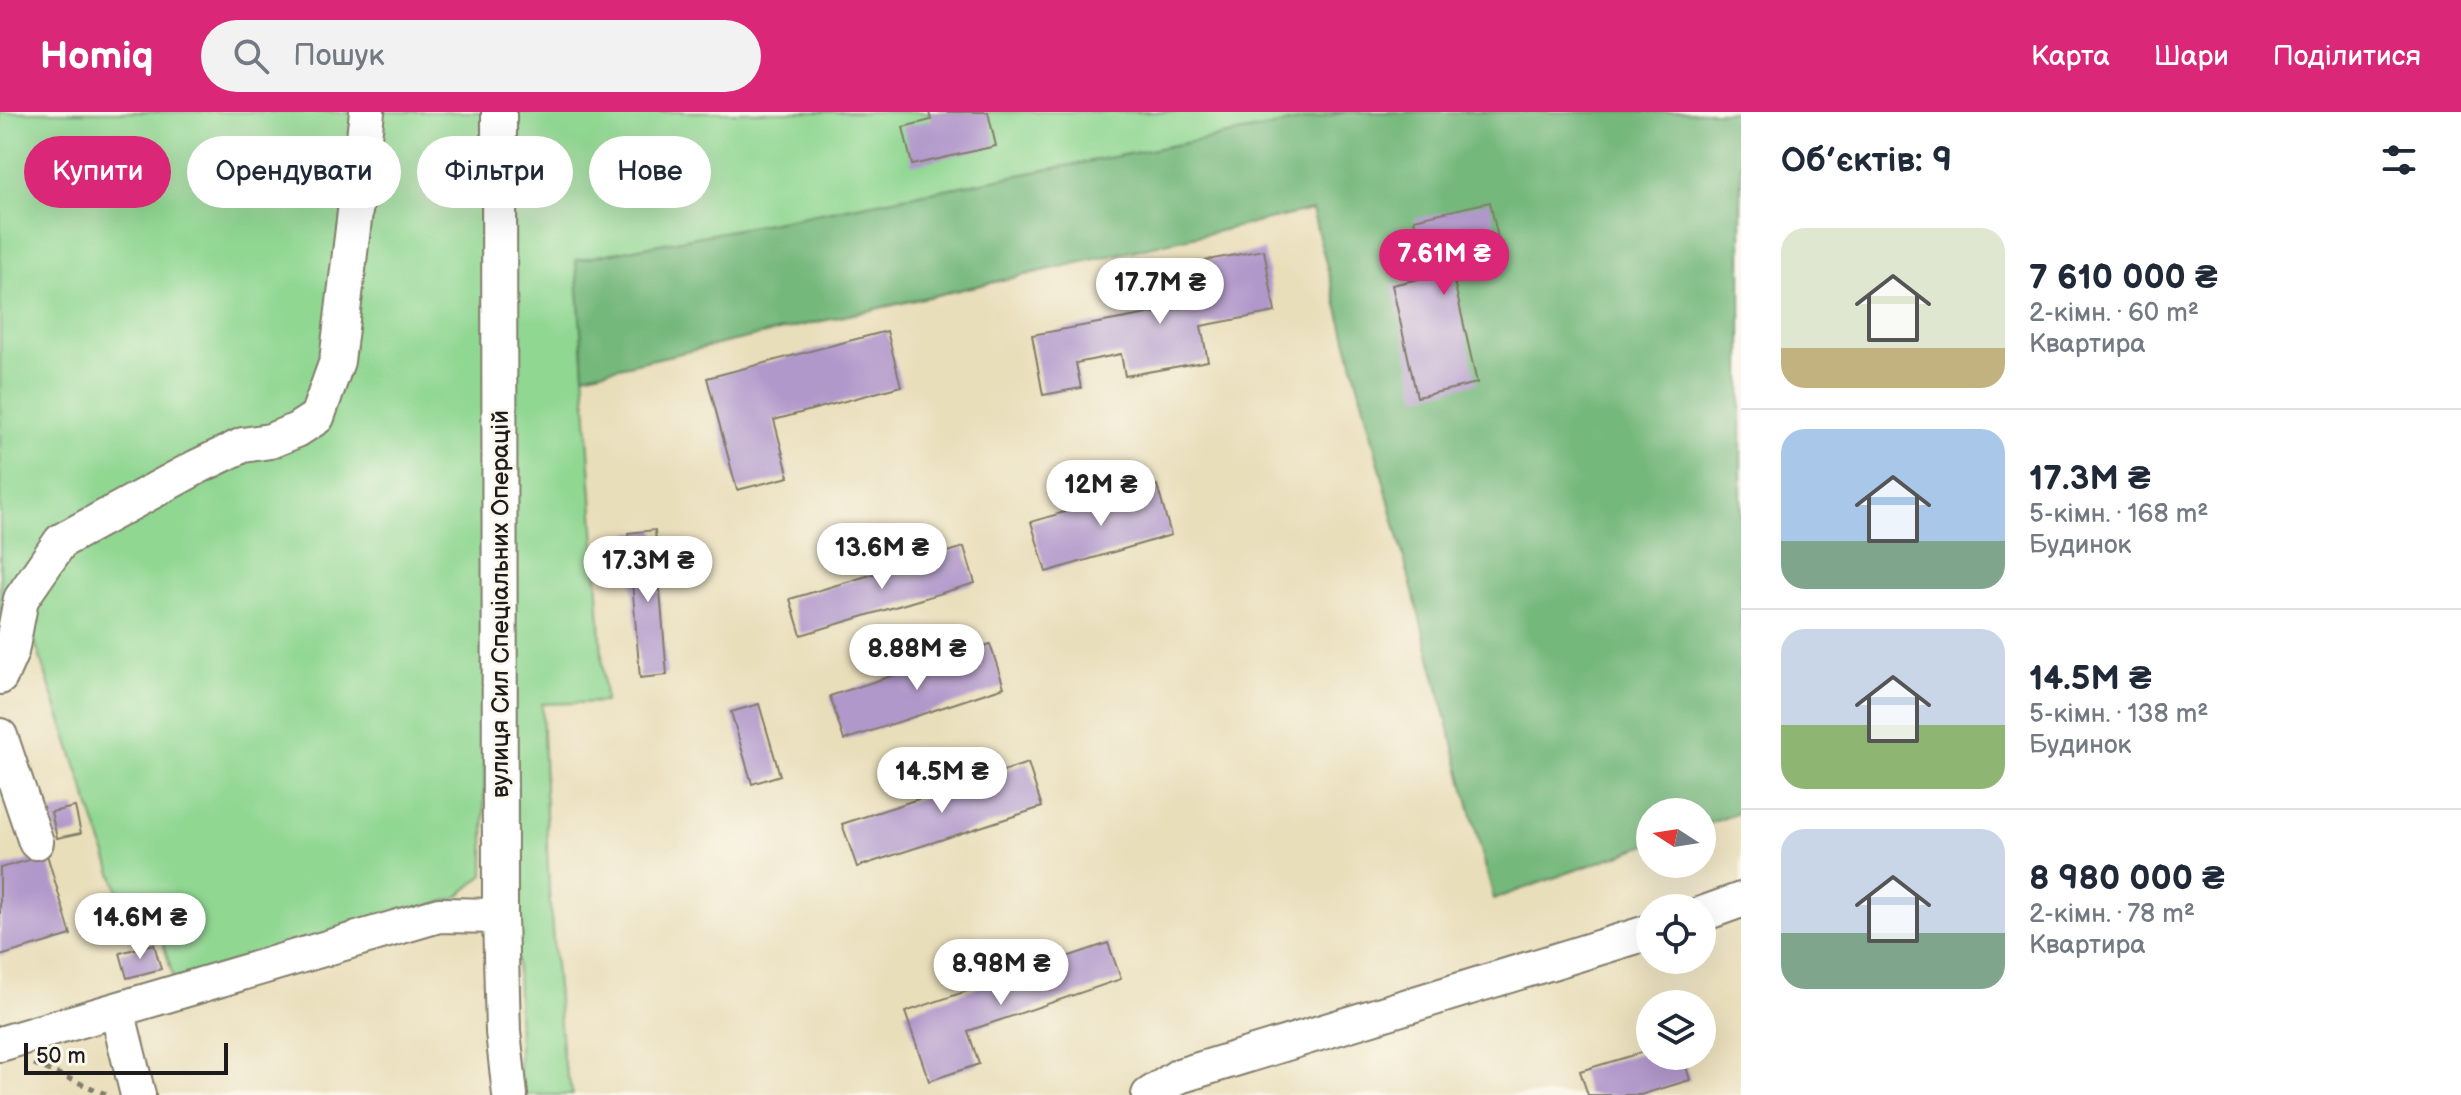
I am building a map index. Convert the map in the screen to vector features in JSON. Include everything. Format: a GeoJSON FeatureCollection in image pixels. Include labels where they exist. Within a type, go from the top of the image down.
{"type":"FeatureCollection","features":[{"type":"Feature","properties":{"kind":"street"},"geometry":{"type":"LineString","coordinates":[[0,677],[11,652],[21,599],[61,541],[197,467],[243,445],[270,441],[297,430],[317,417],[337,361],[367,112]]}},
{"type":"Feature","properties":{"kind":"street","name":"вулиця Сил Спеціальних Операцій"},"geometry":{"type":"LineString","coordinates":[[499,112],[500,916],[503,1032],[510,1095]]}},
{"type":"Feature","properties":{"kind":"street"},"geometry":{"type":"LineString","coordinates":[[0,736],[36,842]]}},
{"type":"Feature","properties":{"kind":"street"},"geometry":{"type":"LineString","coordinates":[[1716,909],[1741,900]]}},
{"type":"Feature","properties":{"kind":"street"},"geometry":{"type":"LineString","coordinates":[[14,1053],[117,1010],[439,915],[500,916]]}},
{"type":"Feature","properties":{"kind":"street"},"geometry":{"type":"LineString","coordinates":[[1149,1095],[1179,1076],[1636,936]]}},
{"type":"Feature","properties":{"kind":"street"},"geometry":{"type":"LineString","coordinates":[[117,1010],[138,1095]]}},
{"type":"Feature","properties":{"kind":"path"},"geometry":{"type":"LineString","coordinates":[[14,1053],[109,1095]]}},
{"type":"Feature","properties":{"kind":"green space"},"geometry":{"type":"Polygon","coordinates":[[[0,112],[489,112],[489,136],[417,136],[417,208],[488,208],[484,875],[456,898],[174,980],[161,936],[135,942],[21,600],[0,611],[0,112]]]}},
{"type":"Feature","properties":{"kind":"green space"},"geometry":{"type":"Polygon","coordinates":[[[499,112],[1347,112],[577,260],[605,702],[542,704],[549,893],[563,1059],[573,1095],[520,1095],[501,208],[573,208],[573,136],[500,136],[499,112]]]}},
{"type":"Feature","properties":{"kind":"green space"},"geometry":{"type":"Polygon","coordinates":[[[1347,112],[1741,112],[1741,812],[1716,821],[1716,798],[1636,798],[1636,849],[1494,899],[1312,210],[584,375],[576,260],[1347,112]]]}},
{"type":"Feature","properties":{"kind":"building"},"geometry":{"type":"Polygon","coordinates":[[[929,112],[988,112],[996,146],[912,165],[903,127],[931,120],[929,112]]]}},
{"type":"Feature","properties":{"kind":"building"},"geometry":{"type":"Polygon","coordinates":[[[1490,202],[1503,260],[1452,272],[1477,383],[1417,397],[1392,285],[1427,277],[1414,219],[1490,202]]]}},
{"type":"Feature","properties":{"kind":"building"},"geometry":{"type":"Polygon","coordinates":[[[1264,250],[1275,312],[1201,326],[1208,361],[1125,376],[1121,354],[1076,363],[1081,388],[1043,395],[1032,335],[1198,305],[1190,263],[1264,250]]]}},
{"type":"Feature","properties":{"kind":"building"},"geometry":{"type":"Polygon","coordinates":[[[887,331],[901,386],[774,420],[789,477],[737,490],[707,378],[887,331]]]}},
{"type":"Feature","properties":{"kind":"building"},"geometry":{"type":"Polygon","coordinates":[[[1157,485],[1171,535],[1046,572],[1031,522],[1157,485]]]}},
{"type":"Feature","properties":{"kind":"building"},"geometry":{"type":"Polygon","coordinates":[[[655,530],[667,675],[640,678],[628,533],[655,530]]]}},
{"type":"Feature","properties":{"kind":"building"},"geometry":{"type":"Polygon","coordinates":[[[964,547],[975,583],[801,635],[790,599],[964,547]]]}},
{"type":"Feature","properties":{"kind":"building"},"geometry":{"type":"Polygon","coordinates":[[[990,644],[1004,687],[844,740],[830,696],[990,644]]]}},
{"type":"Feature","properties":{"kind":"building"},"geometry":{"type":"Polygon","coordinates":[[[759,704],[780,775],[752,784],[731,712],[759,704]]]}},
{"type":"Feature","properties":{"kind":"building"},"geometry":{"type":"Polygon","coordinates":[[[1028,763],[1042,807],[857,867],[842,824],[1028,763]]]}},
{"type":"Feature","properties":{"kind":"building"},"geometry":{"type":"Polygon","coordinates":[[[75,807],[81,833],[57,838],[51,812],[75,807]]]}},
{"type":"Feature","properties":{"kind":"building"},"geometry":{"type":"Polygon","coordinates":[[[47,855],[71,935],[0,956],[0,868],[47,855]]]}},
{"type":"Feature","properties":{"kind":"building"},"geometry":{"type":"Polygon","coordinates":[[[1108,943],[1121,979],[968,1031],[979,1064],[929,1081],[905,1012],[1108,943]]]}},
{"type":"Feature","properties":{"kind":"building"},"geometry":{"type":"Polygon","coordinates":[[[154,944],[161,969],[127,978],[120,953],[154,944]]]}},
{"type":"Feature","properties":{"kind":"building"},"geometry":{"type":"Polygon","coordinates":[[[1636,1054],[1636,1070],[1687,1070],[1690,1080],[1640,1095],[1588,1095],[1580,1071],[1636,1054]]]}}]}
